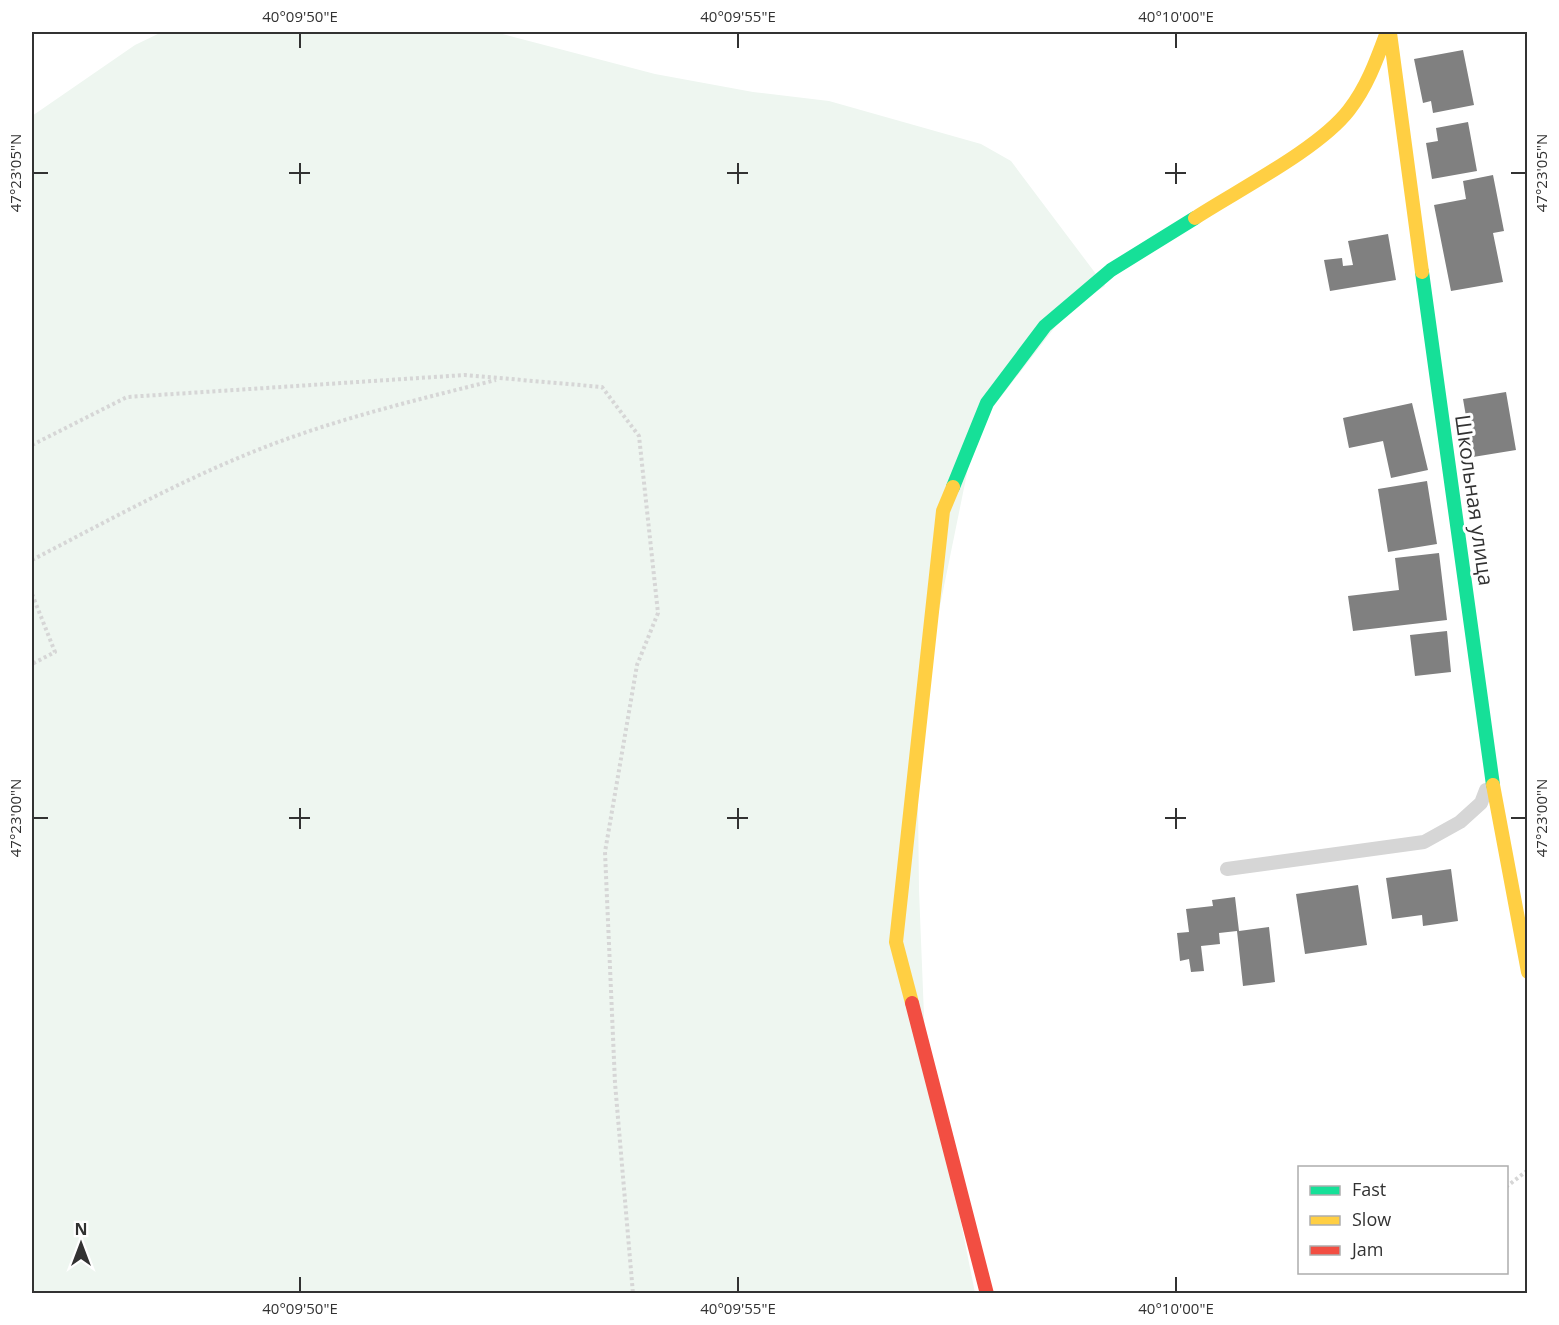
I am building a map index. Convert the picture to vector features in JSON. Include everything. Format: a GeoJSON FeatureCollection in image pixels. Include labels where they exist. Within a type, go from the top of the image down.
{"type":"FeatureCollection","features":[{"type":"Feature","properties":{"kind":"street","name":"Школьная улица"},"geometry":{"type":"LineString","coordinates":[[1388,32],[1491,775],[1527,972]]}},
{"type":"Feature","properties":{"kind":"street"},"geometry":{"type":"LineString","coordinates":[[987,1293],[896,942],[943,512],[987,403],[1045,326],[1111,270],[1313,144],[1349,111],[1374,68],[1388,32]]}},
{"type":"Feature","properties":{"kind":"lane"},"geometry":{"type":"LineString","coordinates":[[1227,869],[1424,843],[1460,822],[1481,804],[1491,775]]}},
{"type":"Feature","properties":{"kind":"path"},"geometry":{"type":"LineString","coordinates":[[32,445],[127,397],[465,375],[602,387],[639,436],[658,613],[637,665],[605,852],[615,1083],[633,1293]]}},
{"type":"Feature","properties":{"kind":"path"},"geometry":{"type":"LineString","coordinates":[[32,560],[167,490],[293,437],[399,404],[501,378]]}},
{"type":"Feature","properties":{"kind":"path"},"geometry":{"type":"LineString","coordinates":[[32,594],[55,652],[32,664]]}},
{"type":"Feature","properties":{"kind":"path"},"geometry":{"type":"LineString","coordinates":[[1508,1185],[1527,1170]]}},
{"type":"Feature","properties":{"kind":"shaded area"},"geometry":{"type":"Polygon","coordinates":[[[162,32],[495,32],[655,74],[753,92],[829,101],[981,144],[1011,161],[1105,286],[1069,309],[976,429],[917,719],[919,890],[925,1041],[975,1293],[32,1293],[32,116],[135,45],[162,32]]]}},
{"type":"Feature","properties":{"kind":"building"},"geometry":{"type":"Polygon","coordinates":[[[1463,50],[1474,105],[1433,113],[1431,101],[1423,103],[1414,59],[1463,50]]]}},
{"type":"Feature","properties":{"kind":"building"},"geometry":{"type":"Polygon","coordinates":[[[1468,122],[1477,171],[1432,179],[1426,143],[1438,141],[1436,128],[1468,122]]]}},
{"type":"Feature","properties":{"kind":"building"},"geometry":{"type":"Polygon","coordinates":[[[1493,175],[1504,231],[1493,233],[1503,282],[1451,291],[1434,205],[1466,199],[1463,181],[1493,175]]]}},
{"type":"Feature","properties":{"kind":"building"},"geometry":{"type":"Polygon","coordinates":[[[1388,234],[1396,280],[1330,291],[1324,260],[1342,258],[1343,266],[1353,265],[1348,241],[1388,234]]]}},
{"type":"Feature","properties":{"kind":"building"},"geometry":{"type":"Polygon","coordinates":[[[1506,392],[1516,450],[1473,457],[1463,399],[1506,392]]]}},
{"type":"Feature","properties":{"kind":"building"},"geometry":{"type":"Polygon","coordinates":[[[1412,403],[1428,470],[1391,478],[1383,441],[1349,448],[1343,418],[1412,403]]]}},
{"type":"Feature","properties":{"kind":"building"},"geometry":{"type":"Polygon","coordinates":[[[1427,481],[1437,544],[1388,552],[1378,489],[1427,481]]]}},
{"type":"Feature","properties":{"kind":"building"},"geometry":{"type":"Polygon","coordinates":[[[1439,553],[1447,620],[1353,631],[1348,596],[1399,590],[1395,558],[1439,553]]]}},
{"type":"Feature","properties":{"kind":"building"},"geometry":{"type":"Polygon","coordinates":[[[1447,631],[1451,672],[1415,676],[1410,635],[1447,631]]]}},
{"type":"Feature","properties":{"kind":"building"},"geometry":{"type":"Polygon","coordinates":[[[1451,869],[1458,921],[1423,926],[1422,915],[1392,919],[1386,878],[1451,869]]]}},
{"type":"Feature","properties":{"kind":"building"},"geometry":{"type":"Polygon","coordinates":[[[1358,885],[1367,945],[1305,954],[1296,894],[1358,885]]]}},
{"type":"Feature","properties":{"kind":"building"},"geometry":{"type":"Polygon","coordinates":[[[1235,897],[1239,931],[1269,927],[1275,982],[1243,986],[1237,931],[1219,933],[1220,944],[1201,946],[1204,971],[1191,972],[1189,959],[1180,961],[1177,933],[1189,932],[1186,909],[1213,906],[1212,900],[1235,897]]]}},
{"type":"Feature","properties":{"kind":"traffic: fast"},"geometry":{"type":"LineString","coordinates":[[953,487],[987,403],[1045,326],[1111,270],[1195,218]]}},
{"type":"Feature","properties":{"kind":"traffic: fast"},"geometry":{"type":"LineString","coordinates":[[1422,272],[1493,785]]}},
{"type":"Feature","properties":{"kind":"traffic: slow"},"geometry":{"type":"LineString","coordinates":[[1195,218],[1277,168],[1336,125],[1361,92],[1387,32]]}},
{"type":"Feature","properties":{"kind":"traffic: slow"},"geometry":{"type":"LineString","coordinates":[[1390,33],[1422,272]]}},
{"type":"Feature","properties":{"kind":"traffic: slow"},"geometry":{"type":"LineString","coordinates":[[912,1003],[896,942],[943,511],[953,487]]}},
{"type":"Feature","properties":{"kind":"traffic: slow"},"geometry":{"type":"LineString","coordinates":[[1493,785],[1528,972]]}},
{"type":"Feature","properties":{"kind":"traffic: jam"},"geometry":{"type":"LineString","coordinates":[[912,1003],[987,1294]]}}]}
